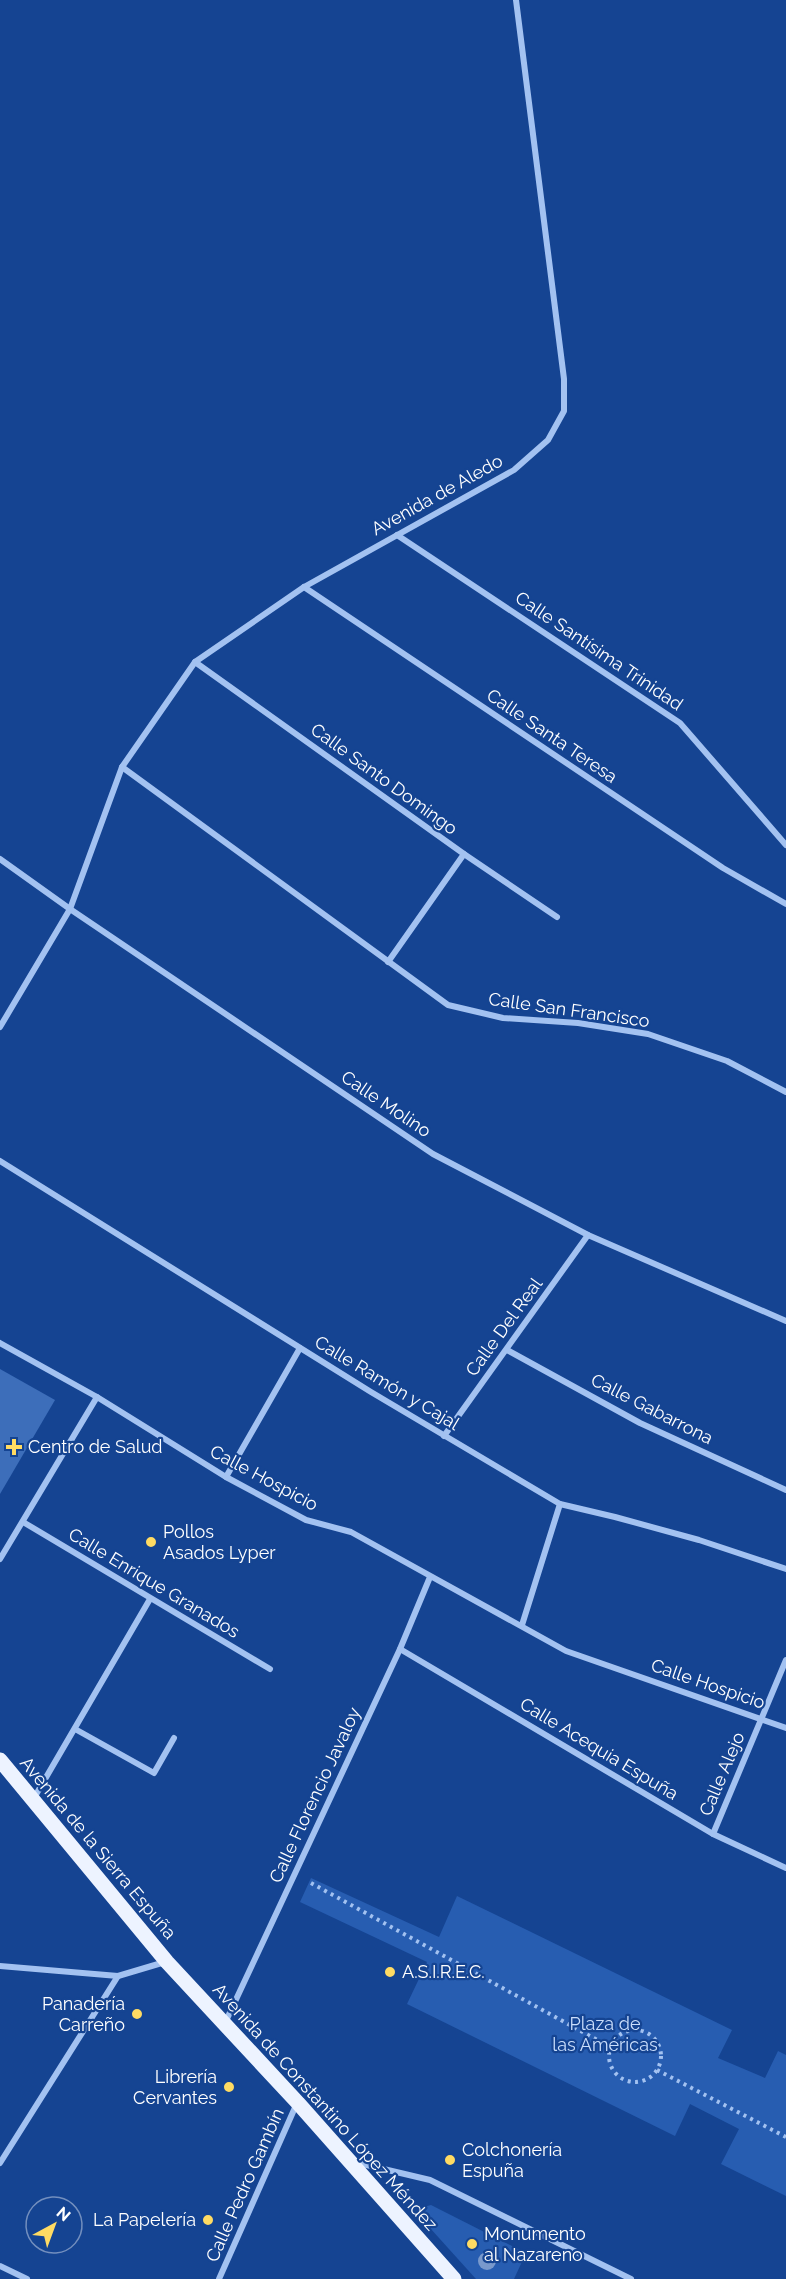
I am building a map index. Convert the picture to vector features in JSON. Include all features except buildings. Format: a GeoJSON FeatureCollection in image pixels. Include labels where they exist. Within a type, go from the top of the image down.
{"type":"FeatureCollection","features":[{"type":"Feature","properties":{"kind":"main road","name":"Avenida de la Sierra Espuña"},"geometry":{"type":"LineString","coordinates":[[0,1760],[167,1962]]}},
{"type":"Feature","properties":{"kind":"main road","name":"Avenida de Constantino López Méndez"},"geometry":{"type":"LineString","coordinates":[[167,1962],[298,2103],[454,2279]]}},
{"type":"Feature","properties":{"kind":"street","name":"Avenida de Aledo"},"geometry":{"type":"LineString","coordinates":[[0,1027],[70,909],[122,767],[195,662],[304,587],[514,470],[548,441],[564,411],[564,380],[516,0]]}},
{"type":"Feature","properties":{"kind":"street","name":"Calle Santísima Trinidad"},"geometry":{"type":"LineString","coordinates":[[397,535],[680,723],[786,845]]}},
{"type":"Feature","properties":{"kind":"street","name":"Calle Santa Teresa"},"geometry":{"type":"LineString","coordinates":[[304,587],[723,868],[786,904]]}},
{"type":"Feature","properties":{"kind":"street","name":"Calle Santo Domingo"},"geometry":{"type":"LineString","coordinates":[[195,662],[464,855],[557,917]]}},
{"type":"Feature","properties":{"kind":"street","name":"Calle San Francisco"},"geometry":{"type":"LineString","coordinates":[[122,767],[448,1005],[503,1018],[578,1023],[648,1034],[727,1061],[786,1092]]}},
{"type":"Feature","properties":{"kind":"street"},"geometry":{"type":"LineString","coordinates":[[388,962],[464,855]]}},
{"type":"Feature","properties":{"kind":"street","name":"Calle Molino"},"geometry":{"type":"LineString","coordinates":[[0,859],[70,909],[433,1154],[588,1235],[786,1321]]}},
{"type":"Feature","properties":{"kind":"street","name":"Calle Ramón y Cajal"},"geometry":{"type":"LineString","coordinates":[[0,1161],[300,1348],[560,1504],[699,1540],[786,1569]]}},
{"type":"Feature","properties":{"kind":"street","name":"Calle Del Real"},"geometry":{"type":"LineString","coordinates":[[444,1436],[588,1235]]}},
{"type":"Feature","properties":{"kind":"street","name":"Calle Hospicio"},"geometry":{"type":"LineString","coordinates":[[0,1343],[97,1397],[226,1477],[306,1520],[351,1532],[566,1651],[786,1728]]}},
{"type":"Feature","properties":{"kind":"street"},"geometry":{"type":"LineString","coordinates":[[226,1477],[300,1348]]}},
{"type":"Feature","properties":{"kind":"street","name":"Calle Gabarrona"},"geometry":{"type":"LineString","coordinates":[[507,1350],[640,1423],[786,1490]]}},
{"type":"Feature","properties":{"kind":"street"},"geometry":{"type":"LineString","coordinates":[[0,1559],[97,1397]]}},
{"type":"Feature","properties":{"kind":"street"},"geometry":{"type":"LineString","coordinates":[[522,1625],[560,1504]]}},
{"type":"Feature","properties":{"kind":"street","name":"Calle Enrique Granados"},"geometry":{"type":"LineString","coordinates":[[23,1521],[270,1669]]}},
{"type":"Feature","properties":{"kind":"street","name":"Calle Florencio Javaloy"},"geometry":{"type":"LineString","coordinates":[[224,2025],[400,1649],[430,1576]]}},
{"type":"Feature","properties":{"kind":"street"},"geometry":{"type":"LineString","coordinates":[[34,1799],[150,1599]]}},
{"type":"Feature","properties":{"kind":"street","name":"Calle Acequia Espuña"},"geometry":{"type":"LineString","coordinates":[[400,1649],[713,1834],[786,1868]]}},
{"type":"Feature","properties":{"kind":"street","name":"Calle Alejo"},"geometry":{"type":"LineString","coordinates":[[713,1834],[786,1660]]}},
{"type":"Feature","properties":{"kind":"street"},"geometry":{"type":"LineString","coordinates":[[75,1729],[154,1773],[174,1738]]}},
{"type":"Feature","properties":{"kind":"street"},"geometry":{"type":"LineString","coordinates":[[0,1966],[118,1976],[167,1962]]}},
{"type":"Feature","properties":{"kind":"street"},"geometry":{"type":"LineString","coordinates":[[0,2163],[3,2151],[118,1976]]}},
{"type":"Feature","properties":{"kind":"street","name":"Calle Pedro Gambín"},"geometry":{"type":"LineString","coordinates":[[219,2279],[298,2103]]}},
{"type":"Feature","properties":{"kind":"street"},"geometry":{"type":"LineString","coordinates":[[349,2160],[430,2180],[631,2279]]}},
{"type":"Feature","properties":{"kind":"street"},"geometry":{"type":"LineString","coordinates":[[0,2266],[27,2279]]}},
{"type":"Feature","properties":{"kind":"path"},"geometry":{"type":"LineString","coordinates":[[295,1874],[610,2047]]}},
{"type":"Feature","properties":{"kind":"path"},"geometry":{"type":"LineString","coordinates":[[638,2030],[646,2033],[658,2045],[660,2062],[657,2070],[651,2077],[635,2083],[619,2077],[609,2064],[610,2047],[621,2033],[638,2030]]}},
{"type":"Feature","properties":{"kind":"path"},"geometry":{"type":"LineString","coordinates":[[657,2070],[786,2137]]}},
{"type":"Feature","properties":{"kind":"green space","name":"Plaza de las Américas"},"geometry":{"type":"Polygon","coordinates":[[[311,1878],[439,1937],[457,1896],[732,2030],[718,2058],[765,2078],[778,2051],[786,2055],[786,2196],[721,2164],[739,2129],[690,2104],[675,2136],[407,2004],[427,1962],[300,1902],[311,1878]]]}},
{"type":"Feature","properties":{"kind":"green space"},"geometry":{"type":"Polygon","coordinates":[[[431,2205],[526,2253],[514,2279],[476,2279],[421,2218],[420,2211],[423,2207],[431,2205]]]}},
{"type":"Feature","properties":{"kind":"place","name":"Centro de Salud"},"geometry":{"type":"Point","coordinates":[14,1447]}},
{"type":"Feature","properties":{"kind":"place","name":"Pollos Asados Lyper"},"geometry":{"type":"Point","coordinates":[151,1542]}},
{"type":"Feature","properties":{"kind":"place","name":"A.S.I.R.E.C."},"geometry":{"type":"Point","coordinates":[390,1972]}},
{"type":"Feature","properties":{"kind":"place","name":"Panadería Carreño"},"geometry":{"type":"Point","coordinates":[137,2014]}},
{"type":"Feature","properties":{"kind":"place","name":"Librería Cervantes"},"geometry":{"type":"Point","coordinates":[229,2087]}},
{"type":"Feature","properties":{"kind":"place","name":"Colchonería Espuña"},"geometry":{"type":"Point","coordinates":[450,2160]}},
{"type":"Feature","properties":{"kind":"place","name":"La Papelería"},"geometry":{"type":"Point","coordinates":[208,2220]}},
{"type":"Feature","properties":{"kind":"place","name":"Monumento al Nazareno"},"geometry":{"type":"Point","coordinates":[472,2244]}}]}
